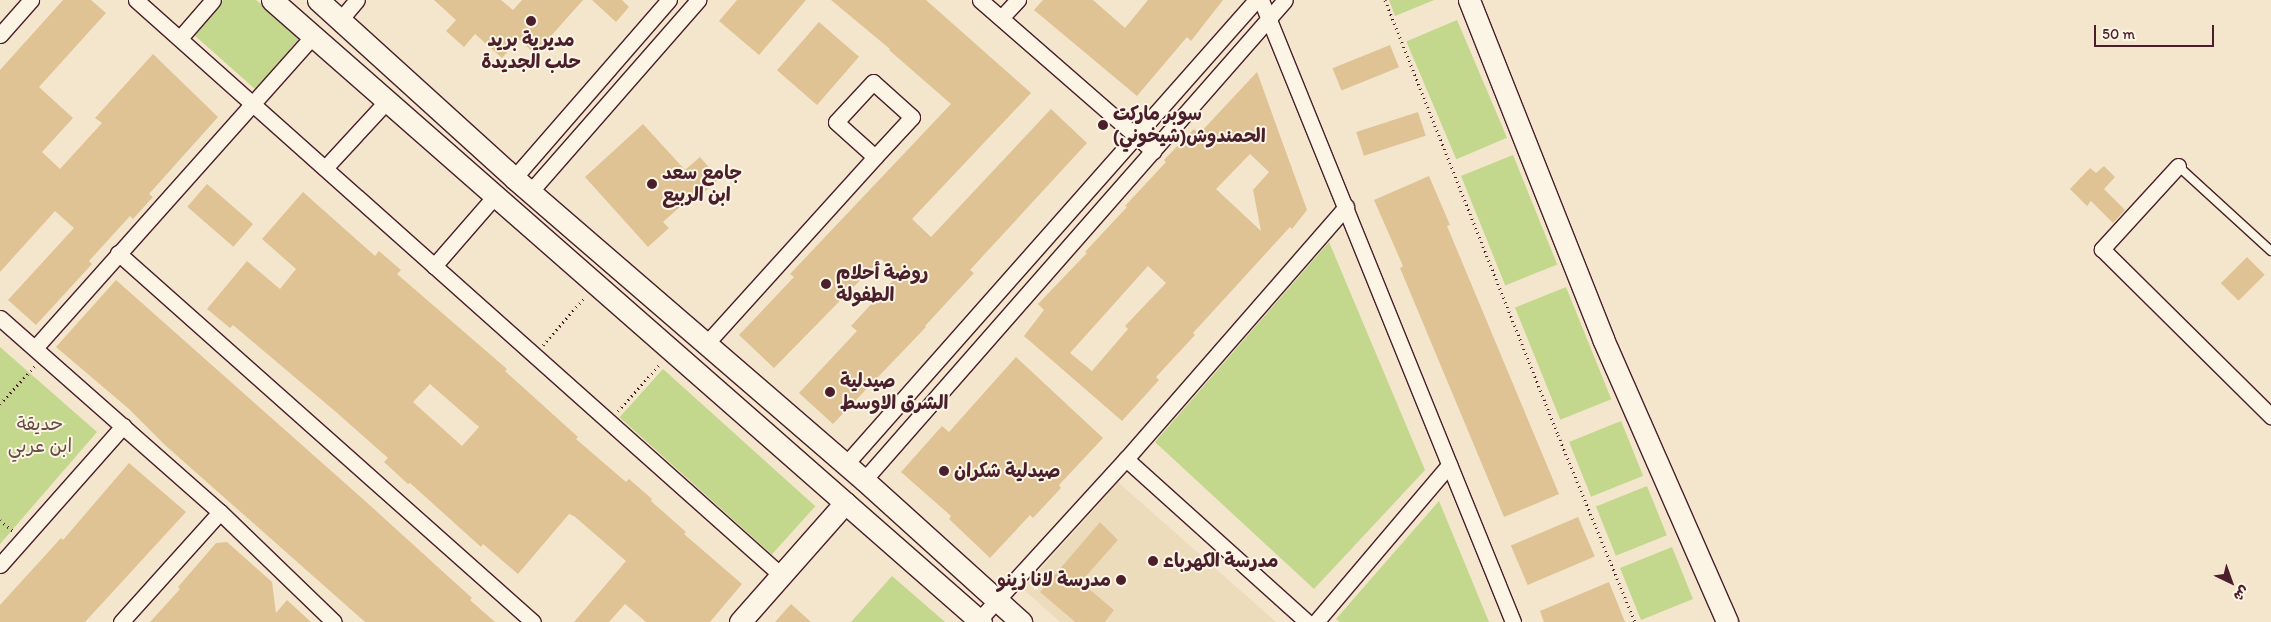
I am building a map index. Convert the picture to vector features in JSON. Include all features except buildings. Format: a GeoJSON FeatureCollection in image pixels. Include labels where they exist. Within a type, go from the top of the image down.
{"type":"FeatureCollection","features":[{"type":"Feature","properties":{"kind":"street"},"geometry":{"type":"LineString","coordinates":[[0,35],[31,0]]}},
{"type":"Feature","properties":{"kind":"street"},"geometry":{"type":"LineString","coordinates":[[136,0],[781,575]]}},
{"type":"Feature","properties":{"kind":"street"},"geometry":{"type":"LineString","coordinates":[[180,38],[213,0]]}},
{"type":"Feature","properties":{"kind":"street"},"geometry":{"type":"LineString","coordinates":[[272,0],[312,38],[979,621],[996,600],[1126,459],[1346,207]]}},
{"type":"Feature","properties":{"kind":"street"},"geometry":{"type":"LineString","coordinates":[[318,0],[514,178],[864,480],[1021,622]]}},
{"type":"Feature","properties":{"kind":"street"},"geometry":{"type":"LineString","coordinates":[[340,20],[357,0]]}},
{"type":"Feature","properties":{"kind":"street"},"geometry":{"type":"LineString","coordinates":[[514,178],[669,0]]}},
{"type":"Feature","properties":{"kind":"street"},"geometry":{"type":"LineString","coordinates":[[531,191],[698,0]]}},
{"type":"Feature","properties":{"kind":"street"},"geometry":{"type":"LineString","coordinates":[[980,0],[1153,151]]}},
{"type":"Feature","properties":{"kind":"street"},"geometry":{"type":"LineString","coordinates":[[1001,18],[1018,0]]}},
{"type":"Feature","properties":{"kind":"street"},"geometry":{"type":"LineString","coordinates":[[845,465],[1256,0]]}},
{"type":"Feature","properties":{"kind":"street"},"geometry":{"type":"LineString","coordinates":[[1261,0],[1270,18],[1512,622]]}},
{"type":"Feature","properties":{"kind":"street"},"geometry":{"type":"LineString","coordinates":[[864,480],[1285,0]]}},
{"type":"Feature","properties":{"kind":"street"},"geometry":{"type":"LineString","coordinates":[[1469,0],[1603,340],[1727,622]]}},
{"type":"Feature","properties":{"kind":"street"},"geometry":{"type":"LineString","coordinates":[[35,348],[312,38]]}},
{"type":"Feature","properties":{"kind":"street"},"geometry":{"type":"LineString","coordinates":[[706,344],[875,158],[912,117],[873,82],[836,122],[875,158]]}},
{"type":"Feature","properties":{"kind":"street"},"geometry":{"type":"LineString","coordinates":[[325,168],[386,102]]}},
{"type":"Feature","properties":{"kind":"street"},"geometry":{"type":"LineString","coordinates":[[2178,166],[2102,248],[2271,416]]}},
{"type":"Feature","properties":{"kind":"street"},"geometry":{"type":"LineString","coordinates":[[434,266],[494,197]]}},
{"type":"Feature","properties":{"kind":"street"},"geometry":{"type":"LineString","coordinates":[[118,253],[533,622]]}},
{"type":"Feature","properties":{"kind":"street"},"geometry":{"type":"LineString","coordinates":[[0,318],[220,512],[334,622]]}},
{"type":"Feature","properties":{"kind":"street"},"geometry":{"type":"LineString","coordinates":[[0,565],[123,426]]}},
{"type":"Feature","properties":{"kind":"street"},"geometry":{"type":"LineString","coordinates":[[1126,459],[1307,622]]}},
{"type":"Feature","properties":{"kind":"street"},"geometry":{"type":"LineString","coordinates":[[1316,622],[1449,465]]}},
{"type":"Feature","properties":{"kind":"street"},"geometry":{"type":"LineString","coordinates":[[740,622],[845,503]]}},
{"type":"Feature","properties":{"kind":"street"},"geometry":{"type":"LineString","coordinates":[[122,622],[220,512]]}},
{"type":"Feature","properties":{"kind":"lane"},"geometry":{"type":"LineString","coordinates":[[2178,166],[2271,251]]}},
{"type":"Feature","properties":{"kind":"path"},"geometry":{"type":"LineString","coordinates":[[1385,0],[1558,435],[1635,622]]}},
{"type":"Feature","properties":{"kind":"path"},"geometry":{"type":"LineString","coordinates":[[534,355],[596,286]]}},
{"type":"Feature","properties":{"kind":"path"},"geometry":{"type":"LineString","coordinates":[[609,421],[671,352]]}},
{"type":"Feature","properties":{"kind":"path"},"geometry":{"type":"LineString","coordinates":[[0,404],[29,372]]}},
{"type":"Feature","properties":{"kind":"path"},"geometry":{"type":"LineString","coordinates":[[0,520],[12,530]]}},
{"type":"Feature","properties":{"kind":"shaded area","name":"مدرسة الكهرباء"},"geometry":{"type":"Polygon","coordinates":[[[1118,482],[1276,622],[1105,622],[1114,610],[1081,582],[1118,540],[1100,522],[1041,592],[1075,622],[1060,622],[1023,589],[1118,482]]]}},
{"type":"Feature","properties":{"kind":"green space"},"geometry":{"type":"Polygon","coordinates":[[[223,0],[256,0],[300,38],[255,89],[193,34],[223,0]]]}},
{"type":"Feature","properties":{"kind":"green space"},"geometry":{"type":"Polygon","coordinates":[[[1389,0],[1434,0],[1395,16],[1389,0]]]}},
{"type":"Feature","properties":{"kind":"green space"},"geometry":{"type":"Polygon","coordinates":[[[1457,20],[1507,138],[1456,159],[1406,41],[1457,20]]]}},
{"type":"Feature","properties":{"kind":"green space"},"geometry":{"type":"Polygon","coordinates":[[[1513,155],[1557,264],[1505,285],[1461,176],[1513,155]]]}},
{"type":"Feature","properties":{"kind":"green space"},"geometry":{"type":"Polygon","coordinates":[[[1329,242],[1425,470],[1314,589],[1155,442],[1329,242]]]}},
{"type":"Feature","properties":{"kind":"green space"},"geometry":{"type":"Polygon","coordinates":[[[1566,287],[1611,399],[1560,420],[1515,308],[1566,287]]]}},
{"type":"Feature","properties":{"kind":"green space","name":"حديقة ابن عربي"},"geometry":{"type":"Polygon","coordinates":[[[0,347],[97,432],[0,544],[0,347]]]}},
{"type":"Feature","properties":{"kind":"green space"},"geometry":{"type":"Polygon","coordinates":[[[663,369],[815,506],[772,554],[620,417],[663,369]]]}},
{"type":"Feature","properties":{"kind":"green space"},"geometry":{"type":"Polygon","coordinates":[[[1621,421],[1643,476],[1591,497],[1569,442],[1621,421]]]}},
{"type":"Feature","properties":{"kind":"green space"},"geometry":{"type":"Polygon","coordinates":[[[1647,486],[1667,535],[1616,556],[1596,507],[1647,486]]]}},
{"type":"Feature","properties":{"kind":"green space"},"geometry":{"type":"Polygon","coordinates":[[[1439,501],[1489,622],[1340,622],[1336,619],[1439,501]]]}},
{"type":"Feature","properties":{"kind":"green space"},"geometry":{"type":"Polygon","coordinates":[[[1672,547],[1693,599],[1641,620],[1620,568],[1672,547]]]}},
{"type":"Feature","properties":{"kind":"green space"},"geometry":{"type":"Polygon","coordinates":[[[892,576],[945,622],[851,622],[892,576]]]}},
{"type":"Feature","properties":{"kind":"place","name":"مديرية بريد حلب الجديدة"},"geometry":{"type":"Point","coordinates":[531,21]}},
{"type":"Feature","properties":{"kind":"place","name":"سوبر ماركت الحمندوش(شيخوني)"},"geometry":{"type":"Point","coordinates":[1103,125]}},
{"type":"Feature","properties":{"kind":"place","name":"جامع سعد ابن الربيع"},"geometry":{"type":"Point","coordinates":[652,184]}},
{"type":"Feature","properties":{"kind":"place","name":"روضة أحلام الطفولة"},"geometry":{"type":"Point","coordinates":[826,284]}},
{"type":"Feature","properties":{"kind":"place","name":"صيدلية الشرق الاوسط"},"geometry":{"type":"Point","coordinates":[830,392]}},
{"type":"Feature","properties":{"kind":"place","name":"صيدلية شكران"},"geometry":{"type":"Point","coordinates":[944,471]}},
{"type":"Feature","properties":{"kind":"place","name":"مدرسة الكهرباء"},"geometry":{"type":"Point","coordinates":[1153,561]}},
{"type":"Feature","properties":{"kind":"place","name":"مدرسة لانا زينو"},"geometry":{"type":"Point","coordinates":[1121,580]}}]}
